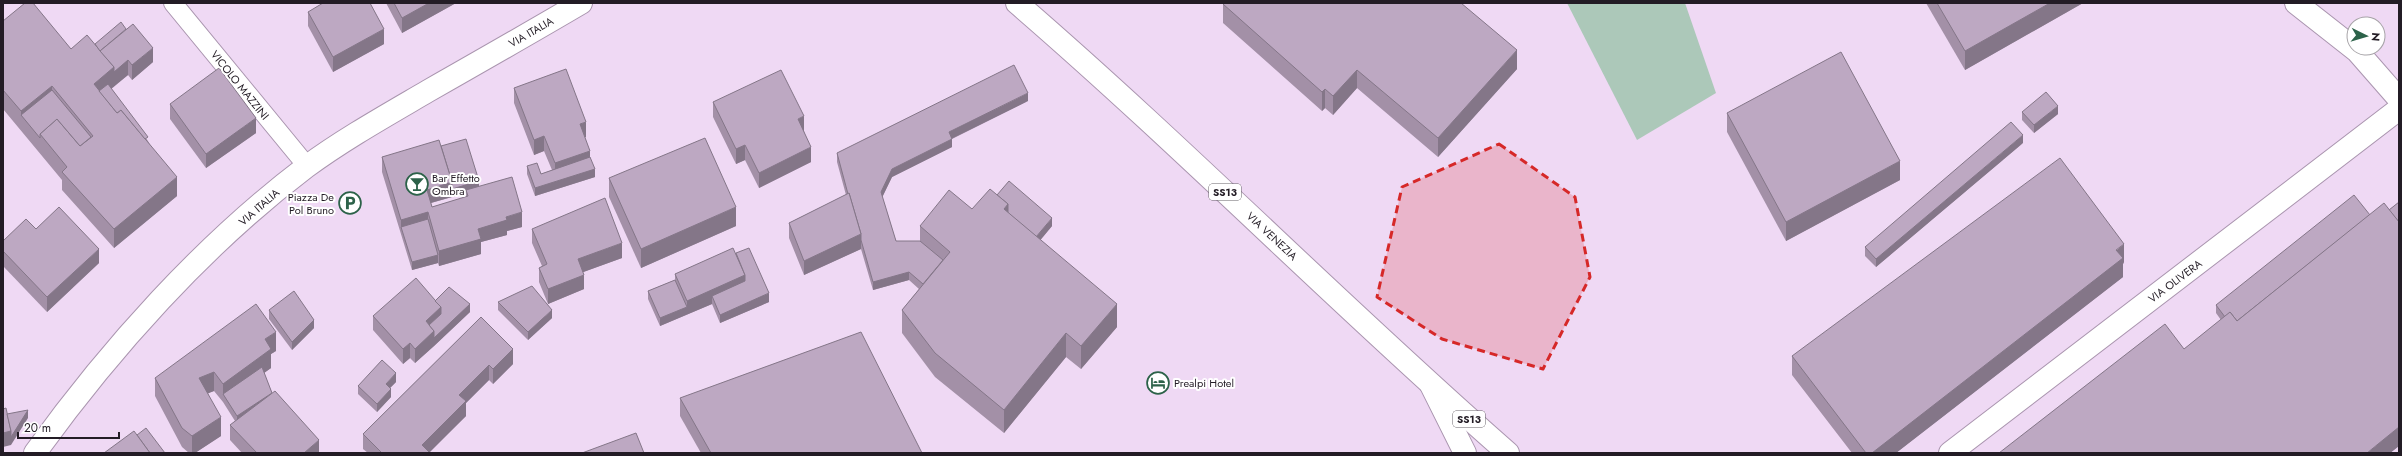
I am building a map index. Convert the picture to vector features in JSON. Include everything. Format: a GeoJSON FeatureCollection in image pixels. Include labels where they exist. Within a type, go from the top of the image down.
{"type":"FeatureCollection","features":[{"type":"Feature","properties":{"kind":"street","name":"VIA ITALIA"},"geometry":{"type":"LineString","coordinates":[[34,453],[66,409],[179,279],[260,204],[307,166],[390,114],[581,3]]}},
{"type":"Feature","properties":{"kind":"street","name":"VIA VENEZIA"},"geometry":{"type":"LineString","coordinates":[[1017,3],[1134,107],[1431,385],[1508,453]]}},
{"type":"Feature","properties":{"kind":"street"},"geometry":{"type":"LineString","coordinates":[[2296,3],[2357,52],[2399,99]]}},
{"type":"Feature","properties":{"kind":"street","name":"VIA OLIVERA"},"geometry":{"type":"LineString","coordinates":[[1950,453],[2399,109]]}},
{"type":"Feature","properties":{"kind":"street"},"geometry":{"type":"LineString","coordinates":[[1431,385],[1465,453]]}},
{"type":"Feature","properties":{"kind":"lane","name":"VICOLO MAZZINI"},"geometry":{"type":"LineString","coordinates":[[173,3],[307,166]]}},
{"type":"Feature","properties":{"kind":"highlighted area"},"geometry":{"type":"Polygon","coordinates":[[[1499,144],[1575,197],[1590,277],[1543,369],[1442,339],[1377,297],[1402,187],[1499,144]]]}},
{"type":"Feature","properties":{"kind":"green space"},"geometry":{"type":"Polygon","coordinates":[[[1567,3],[1685,3],[1716,93],[1637,140],[1567,3]]]}},
{"type":"Feature","properties":{"kind":"building"},"geometry":{"type":"Polygon","coordinates":[[[25,3],[33,3],[71,49],[87,35],[114,67],[94,84],[117,113],[121,110],[177,177],[114,229],[62,172],[67,167],[40,134],[57,119],[80,146],[93,136],[52,86],[21,111],[3,90],[3,21],[25,3]]]}},
{"type":"Feature","properties":{"kind":"building"},"geometry":{"type":"Polygon","coordinates":[[[323,3],[370,3],[384,29],[333,57],[308,12],[323,3]]]}},
{"type":"Feature","properties":{"kind":"building"},"geometry":{"type":"Polygon","coordinates":[[[394,3],[429,3],[402,18],[394,3]]]}},
{"type":"Feature","properties":{"kind":"building"},"geometry":{"type":"Polygon","coordinates":[[[1461,3],[1517,50],[1438,138],[1357,70],[1333,96],[1325,89],[1322,92],[1223,4],[1461,3]]]}},
{"type":"Feature","properties":{"kind":"building"},"geometry":{"type":"Polygon","coordinates":[[[1937,3],[2050,3],[1965,51],[1937,3]]]}},
{"type":"Feature","properties":{"kind":"building"},"geometry":{"type":"Polygon","coordinates":[[[121,22],[126,29],[100,51],[95,44],[121,22]]]}},
{"type":"Feature","properties":{"kind":"building"},"geometry":{"type":"Polygon","coordinates":[[[133,24],[153,48],[132,65],[128,60],[114,72],[114,67],[100,51],[133,24]]]}},
{"type":"Feature","properties":{"kind":"building"},"geometry":{"type":"Polygon","coordinates":[[[1841,52],[1900,161],[1786,222],[1727,113],[1841,52]]]}},
{"type":"Feature","properties":{"kind":"building"},"geometry":{"type":"Polygon","coordinates":[[[1014,65],[1028,93],[949,132],[952,139],[892,169],[881,192],[896,241],[920,241],[943,260],[923,284],[909,272],[873,282],[861,240],[861,234],[837,153],[1014,65]]]}},
{"type":"Feature","properties":{"kind":"building"},"geometry":{"type":"Polygon","coordinates":[[[219,68],[256,118],[206,154],[170,104],[219,68]]]}},
{"type":"Feature","properties":{"kind":"building"},"geometry":{"type":"Polygon","coordinates":[[[566,69],[586,122],[580,124],[590,151],[555,163],[544,136],[534,140],[514,88],[566,69]]]}},
{"type":"Feature","properties":{"kind":"building"},"geometry":{"type":"Polygon","coordinates":[[[781,70],[804,116],[798,119],[811,147],[759,173],[745,145],[736,149],[713,102],[781,70]]]}},
{"type":"Feature","properties":{"kind":"building"},"geometry":{"type":"Polygon","coordinates":[[[108,84],[148,137],[145,139],[121,110],[117,113],[99,91],[108,84]]]}},
{"type":"Feature","properties":{"kind":"building"},"geometry":{"type":"Polygon","coordinates":[[[52,90],[91,137],[80,146],[57,119],[40,134],[40,138],[21,115],[52,90]]]}},
{"type":"Feature","properties":{"kind":"building"},"geometry":{"type":"Polygon","coordinates":[[[2046,92],[2058,106],[2034,125],[2022,112],[2046,92]]]}},
{"type":"Feature","properties":{"kind":"building"},"geometry":{"type":"Polygon","coordinates":[[[2011,122],[2023,135],[1876,259],[1865,247],[2011,122]]]}},
{"type":"Feature","properties":{"kind":"building"},"geometry":{"type":"Polygon","coordinates":[[[705,138],[736,207],[641,249],[609,178],[705,138]]]}},
{"type":"Feature","properties":{"kind":"building"},"geometry":{"type":"Polygon","coordinates":[[[466,139],[479,181],[452,189],[452,182],[441,146],[466,139]]]}},
{"type":"Feature","properties":{"kind":"building"},"geometry":{"type":"Polygon","coordinates":[[[439,140],[452,182],[427,190],[432,207],[468,196],[466,190],[512,177],[522,212],[506,217],[507,220],[478,229],[481,239],[439,251],[428,212],[401,220],[382,157],[439,140]]]}},
{"type":"Feature","properties":{"kind":"building"},"geometry":{"type":"Polygon","coordinates":[[[590,157],[595,169],[535,188],[527,166],[537,163],[541,174],[590,157]]]}},
{"type":"Feature","properties":{"kind":"building"},"geometry":{"type":"Polygon","coordinates":[[[2060,158],[2124,244],[2116,250],[2123,258],[1872,453],[1866,453],[1792,356],[2060,158]]]}},
{"type":"Feature","properties":{"kind":"building"},"geometry":{"type":"Polygon","coordinates":[[[1009,181],[1052,218],[1036,237],[1008,213],[1008,204],[997,195],[1009,181]]]}},
{"type":"Feature","properties":{"kind":"building"},"geometry":{"type":"Polygon","coordinates":[[[990,189],[1008,204],[1004,209],[1117,304],[1081,346],[1066,333],[1004,410],[935,353],[902,310],[950,252],[920,226],[949,190],[972,209],[990,189]]]}},
{"type":"Feature","properties":{"kind":"building"},"geometry":{"type":"Polygon","coordinates":[[[849,193],[861,234],[804,261],[789,223],[849,193]]]}},
{"type":"Feature","properties":{"kind":"building"},"geometry":{"type":"Polygon","coordinates":[[[2354,195],[2370,215],[2237,321],[2230,312],[2225,317],[2216,305],[2354,195]]]}},
{"type":"Feature","properties":{"kind":"building"},"geometry":{"type":"Polygon","coordinates":[[[605,198],[622,243],[578,259],[584,275],[548,289],[539,268],[547,264],[532,229],[605,198]]]}},
{"type":"Feature","properties":{"kind":"building"},"geometry":{"type":"Polygon","coordinates":[[[2399,202],[2399,222],[2389,210],[2399,202]]]}},
{"type":"Feature","properties":{"kind":"building"},"geometry":{"type":"Polygon","coordinates":[[[2384,203],[2399,222],[2399,427],[2367,453],[1999,453],[2165,324],[2184,349],[2230,312],[2237,321],[2384,203]]]}},
{"type":"Feature","properties":{"kind":"building"},"geometry":{"type":"Polygon","coordinates":[[[59,207],[99,249],[47,297],[3,251],[3,241],[26,219],[36,229],[59,207]]]}},
{"type":"Feature","properties":{"kind":"building"},"geometry":{"type":"Polygon","coordinates":[[[428,219],[438,255],[412,262],[401,227],[428,219]]]}},
{"type":"Feature","properties":{"kind":"building"},"geometry":{"type":"Polygon","coordinates":[[[733,248],[745,275],[687,301],[675,274],[733,248]]]}},
{"type":"Feature","properties":{"kind":"building"},"geometry":{"type":"Polygon","coordinates":[[[749,248],[769,293],[720,315],[712,296],[745,281],[745,275],[736,253],[749,248]]]}},
{"type":"Feature","properties":{"kind":"building"},"geometry":{"type":"Polygon","coordinates":[[[416,278],[441,307],[426,321],[434,331],[415,349],[410,343],[403,349],[373,316],[416,278]]]}},
{"type":"Feature","properties":{"kind":"building"},"geometry":{"type":"Polygon","coordinates":[[[675,280],[687,307],[660,318],[648,291],[675,280]]]}},
{"type":"Feature","properties":{"kind":"building"},"geometry":{"type":"Polygon","coordinates":[[[532,286],[552,310],[528,332],[498,302],[532,286]]]}},
{"type":"Feature","properties":{"kind":"building"},"geometry":{"type":"Polygon","coordinates":[[[449,287],[470,304],[434,338],[434,331],[429,325],[441,314],[441,307],[435,301],[449,287]]]}},
{"type":"Feature","properties":{"kind":"building"},"geometry":{"type":"Polygon","coordinates":[[[294,291],[314,320],[292,342],[269,310],[294,291]]]}},
{"type":"Feature","properties":{"kind":"building"},"geometry":{"type":"Polygon","coordinates":[[[256,304],[276,332],[265,339],[271,349],[223,384],[214,372],[199,378],[221,417],[192,436],[182,428],[155,378],[256,304]]]}},
{"type":"Feature","properties":{"kind":"building"},"geometry":{"type":"Polygon","coordinates":[[[481,317],[513,349],[493,369],[489,365],[459,395],[466,401],[422,445],[430,453],[382,453],[363,434],[481,317]]]}},
{"type":"Feature","properties":{"kind":"building"},"geometry":{"type":"Polygon","coordinates":[[[861,332],[922,453],[711,453],[680,398],[861,332]]]}},
{"type":"Feature","properties":{"kind":"building"},"geometry":{"type":"Polygon","coordinates":[[[382,360],[396,373],[386,384],[391,389],[377,404],[358,386],[382,360]]]}},
{"type":"Feature","properties":{"kind":"building"},"geometry":{"type":"Polygon","coordinates":[[[262,367],[272,393],[237,416],[223,394],[262,367]]]}},
{"type":"Feature","properties":{"kind":"building"},"geometry":{"type":"Polygon","coordinates":[[[275,391],[319,440],[304,453],[257,453],[230,425],[275,391]]]}},
{"type":"Feature","properties":{"kind":"building"},"geometry":{"type":"Polygon","coordinates":[[[6,408],[11,431],[3,433],[3,409],[6,408]]]}},
{"type":"Feature","properties":{"kind":"building"},"geometry":{"type":"Polygon","coordinates":[[[28,410],[11,437],[7,414],[28,410]]]}},
{"type":"Feature","properties":{"kind":"building"},"geometry":{"type":"Polygon","coordinates":[[[146,428],[165,453],[150,453],[137,435],[146,428]]]}},
{"type":"Feature","properties":{"kind":"building"},"geometry":{"type":"Polygon","coordinates":[[[134,431],[150,453],[104,453],[134,431]]]}},
{"type":"Feature","properties":{"kind":"building"},"geometry":{"type":"Polygon","coordinates":[[[636,433],[644,453],[582,453],[636,433]]]}},
{"type":"Feature","properties":{"kind":"place","name":"Bar Effetto Ombra"},"geometry":{"type":"Point","coordinates":[417,184]}},
{"type":"Feature","properties":{"kind":"place","name":"Piazza De Pol Bruno"},"geometry":{"type":"Point","coordinates":[350,203]}},
{"type":"Feature","properties":{"kind":"place","name":"Prealpi Hotel"},"geometry":{"type":"Point","coordinates":[1158,383]}}]}
